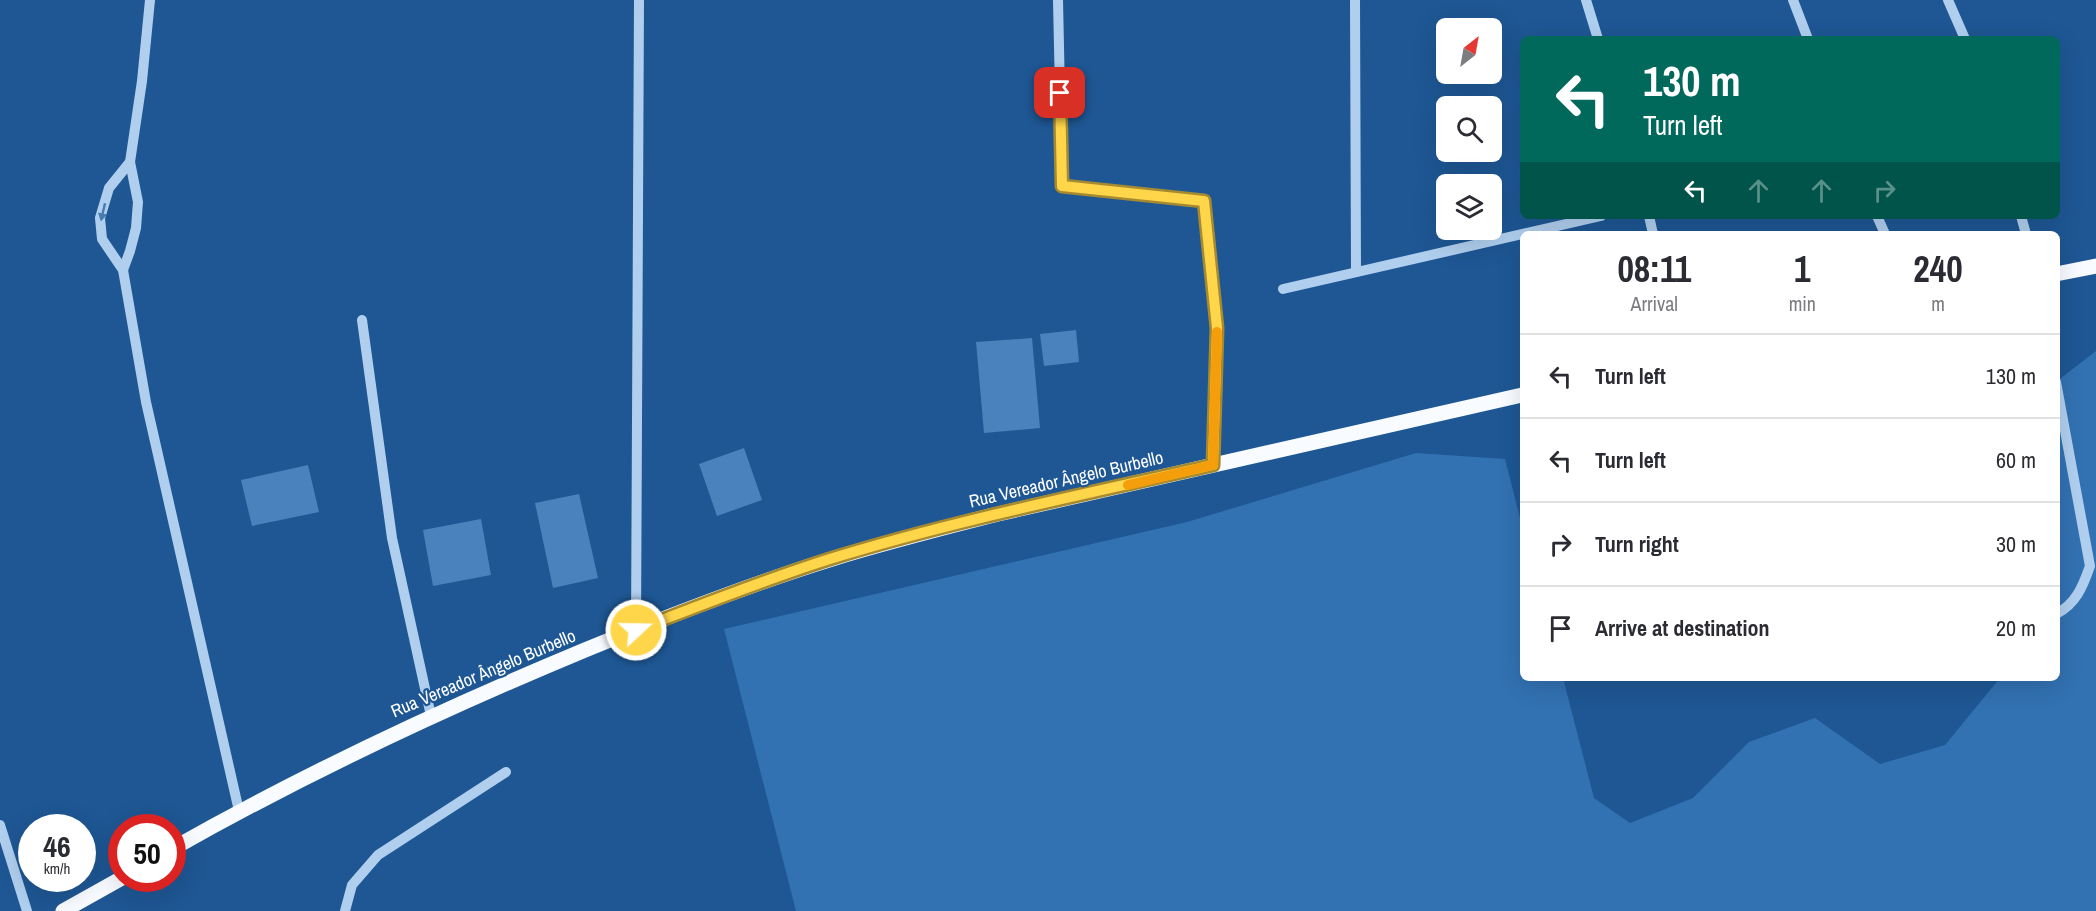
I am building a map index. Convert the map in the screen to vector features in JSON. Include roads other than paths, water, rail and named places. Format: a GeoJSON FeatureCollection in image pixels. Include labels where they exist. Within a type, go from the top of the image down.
{"type":"FeatureCollection","features":[{"type":"Feature","properties":{"kind":"main road"},"geometry":{"type":"LineString","coordinates":[[2060,273],[2096,266]]}},
{"type":"Feature","properties":{"kind":"main road","name":"Rua Vereador Ângelo Burbello"},"geometry":{"type":"LineString","coordinates":[[186,841],[350,754],[511,681],[738,591],[831,559],[915,535],[1520,395]]}},
{"type":"Feature","properties":{"kind":"main road"},"geometry":{"type":"LineString","coordinates":[[63,911],[108,886]]}},
{"type":"Feature","properties":{"kind":"street"},"geometry":{"type":"LineString","coordinates":[[123,270],[136,228],[138,202],[130,162],[142,81],[150,0]]}},
{"type":"Feature","properties":{"kind":"street"},"geometry":{"type":"LineString","coordinates":[[636,630],[639,0]]}},
{"type":"Feature","properties":{"kind":"street"},"geometry":{"type":"LineString","coordinates":[[1058,0],[1062,186],[1204,201],[1217,328],[1213,465]]}},
{"type":"Feature","properties":{"kind":"street"},"geometry":{"type":"LineString","coordinates":[[1355,0],[1356,272]]}},
{"type":"Feature","properties":{"kind":"street"},"geometry":{"type":"LineString","coordinates":[[1586,0],[1597,36]]}},
{"type":"Feature","properties":{"kind":"street"},"geometry":{"type":"LineString","coordinates":[[1793,0],[1807,36]]}},
{"type":"Feature","properties":{"kind":"street"},"geometry":{"type":"LineString","coordinates":[[1948,0],[1964,36]]}},
{"type":"Feature","properties":{"kind":"street"},"geometry":{"type":"LineString","coordinates":[[130,162],[109,188],[100,218],[102,239],[123,270],[146,402],[240,811]]}},
{"type":"Feature","properties":{"kind":"street"},"geometry":{"type":"LineString","coordinates":[[1535,231],[1588,219]]}},
{"type":"Feature","properties":{"kind":"street"},"geometry":{"type":"LineString","coordinates":[[1283,290],[1520,235]]}},
{"type":"Feature","properties":{"kind":"street"},"geometry":{"type":"LineString","coordinates":[[362,320],[392,538],[431,716]]}},
{"type":"Feature","properties":{"kind":"street"},"geometry":{"type":"LineString","coordinates":[[2060,404],[2090,566],[2072,603],[2060,611]]}},
{"type":"Feature","properties":{"kind":"street"},"geometry":{"type":"LineString","coordinates":[[345,911],[352,885],[378,855],[506,772]]}},
{"type":"Feature","properties":{"kind":"street"},"geometry":{"type":"LineString","coordinates":[[0,825],[27,911]]}}]}
